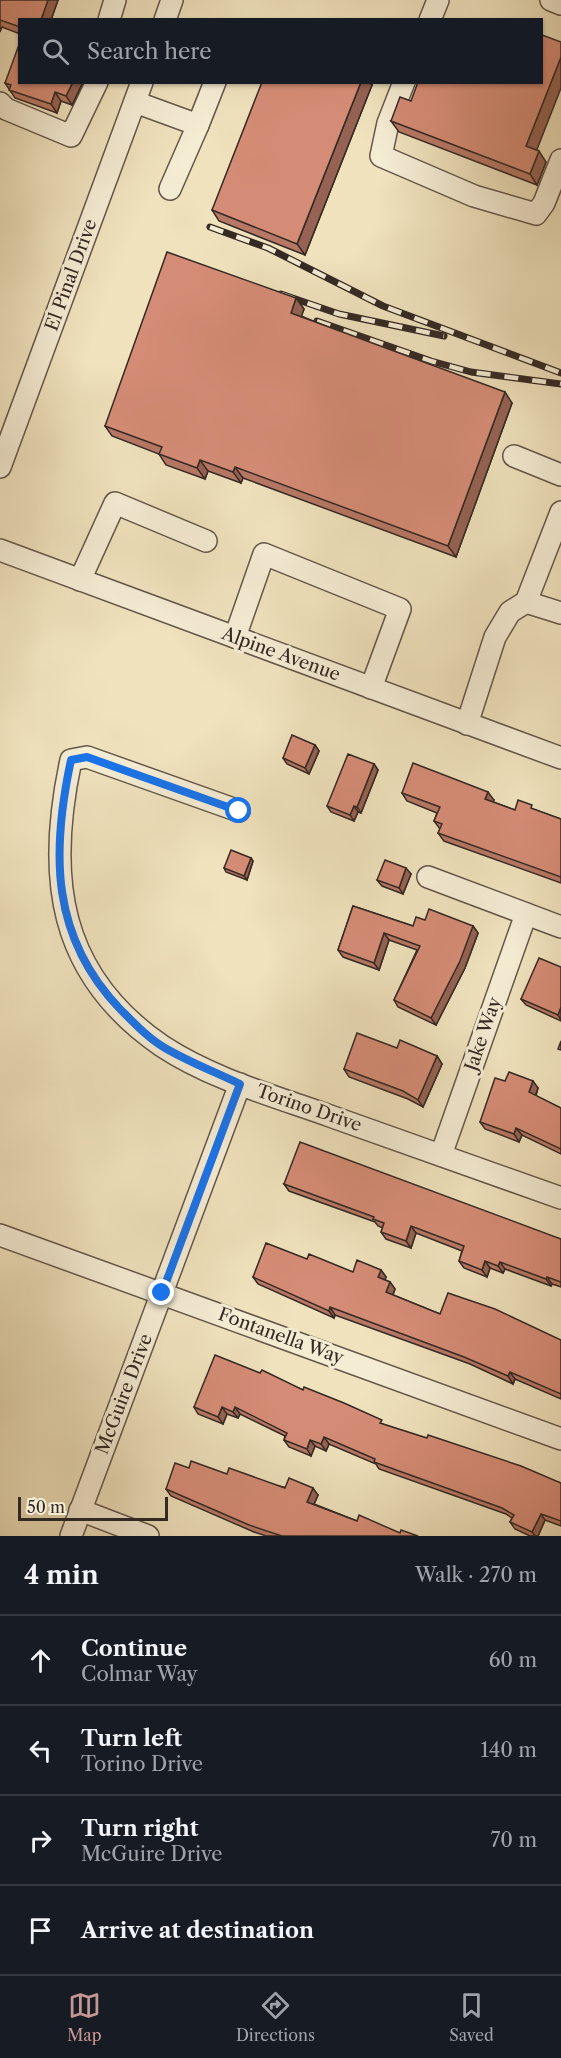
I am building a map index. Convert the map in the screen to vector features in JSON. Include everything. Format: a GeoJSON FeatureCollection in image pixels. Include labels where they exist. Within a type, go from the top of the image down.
{"type":"FeatureCollection","features":[{"type":"Feature","properties":{"kind":"street"},"geometry":{"type":"LineString","coordinates":[[110,18],[115,0]]}},
{"type":"Feature","properties":{"kind":"street"},"geometry":{"type":"LineString","coordinates":[[166,18],[172,0]]}},
{"type":"Feature","properties":{"kind":"street"},"geometry":{"type":"LineString","coordinates":[[551,0],[561,4]]}},
{"type":"Feature","properties":{"kind":"street"},"geometry":{"type":"LineString","coordinates":[[0,103],[6,109],[71,136],[96,84]]}},
{"type":"Feature","properties":{"kind":"street"},"geometry":{"type":"LineString","coordinates":[[170,189],[214,84]]}},
{"type":"Feature","properties":{"kind":"street"},"geometry":{"type":"LineString","coordinates":[[403,84],[387,123],[381,156],[474,196],[536,214],[544,203],[561,160]]}},
{"type":"Feature","properties":{"kind":"street"},"geometry":{"type":"LineString","coordinates":[[138,92],[198,125]]}},
{"type":"Feature","properties":{"kind":"street","name":"El Pinal Drive"},"geometry":{"type":"LineString","coordinates":[[0,467],[138,92]]}},
{"type":"Feature","properties":{"kind":"street"},"geometry":{"type":"LineString","coordinates":[[514,456],[561,475]]}},
{"type":"Feature","properties":{"kind":"street"},"geometry":{"type":"LineString","coordinates":[[80,580],[115,503],[206,541]]}},
{"type":"Feature","properties":{"kind":"street"},"geometry":{"type":"LineString","coordinates":[[467,724],[495,637],[510,612],[526,602],[561,512]]}},
{"type":"Feature","properties":{"kind":"street","name":"Alpine Avenue"},"geometry":{"type":"LineString","coordinates":[[0,550],[561,758]]}},
{"type":"Feature","properties":{"kind":"street"},"geometry":{"type":"LineString","coordinates":[[236,637],[264,554],[400,609],[371,688]]}},
{"type":"Feature","properties":{"kind":"street"},"geometry":{"type":"LineString","coordinates":[[526,602],[561,613]]}},
{"type":"Feature","properties":{"kind":"street","name":"Torino Drive"},"geometry":{"type":"LineString","coordinates":[[239,811],[87,757],[71,760],[58,840],[60,872],[68,926],[81,957],[103,992],[136,1026],[164,1047],[240,1084],[561,1198]]}},
{"type":"Feature","properties":{"kind":"street"},"geometry":{"type":"LineString","coordinates":[[429,877],[561,927]]}},
{"type":"Feature","properties":{"kind":"street","name":"Jake Way"},"geometry":{"type":"LineString","coordinates":[[441,1155],[526,914]]}},
{"type":"Feature","properties":{"kind":"street","name":"McGuire Drive"},"geometry":{"type":"LineString","coordinates":[[71,1536],[240,1084]]}},
{"type":"Feature","properties":{"kind":"street","name":"Fontanella Way"},"geometry":{"type":"LineString","coordinates":[[0,1235],[561,1439]]}},
{"type":"Feature","properties":{"kind":"street"},"geometry":{"type":"LineString","coordinates":[[80,1510],[148,1536]]}},
{"type":"Feature","properties":{"kind":"building"},"geometry":{"type":"Polygon","coordinates":[[[0,0],[48,0],[42,18],[18,18],[18,26],[0,20],[0,0]]]}},
{"type":"Feature","properties":{"kind":"building"},"geometry":{"type":"Polygon","coordinates":[[[543,35],[561,42],[561,57],[526,146],[539,151],[530,174],[391,121],[400,97],[411,101],[417,84],[543,84],[543,35]]]}},
{"type":"Feature","properties":{"kind":"building"},"geometry":{"type":"Polygon","coordinates":[[[18,47],[18,84],[72,84],[66,96],[55,92],[51,104],[9,90],[11,85],[5,83],[18,47]]]}},
{"type":"Feature","properties":{"kind":"building"},"geometry":{"type":"Polygon","coordinates":[[[261,84],[360,84],[297,244],[212,210],[261,84]]]}},
{"type":"Feature","properties":{"kind":"building"},"geometry":{"type":"Polygon","coordinates":[[[167,252],[296,298],[291,313],[505,392],[448,546],[235,467],[233,472],[200,460],[197,468],[159,454],[162,447],[105,426],[167,252]]]}},
{"type":"Feature","properties":{"kind":"building"},"geometry":{"type":"Polygon","coordinates":[[[292,735],[315,745],[305,768],[283,758],[292,735]]]}},
{"type":"Feature","properties":{"kind":"building"},"geometry":{"type":"Polygon","coordinates":[[[348,754],[374,764],[357,807],[354,806],[350,815],[327,806],[348,754]]]}},
{"type":"Feature","properties":{"kind":"building"},"geometry":{"type":"Polygon","coordinates":[[[413,763],[488,792],[485,799],[515,810],[518,800],[532,805],[531,808],[561,819],[561,877],[438,833],[442,824],[434,821],[440,807],[402,793],[413,763]]]}},
{"type":"Feature","properties":{"kind":"building"},"geometry":{"type":"Polygon","coordinates":[[[231,850],[251,858],[244,876],[224,868],[231,850]]]}},
{"type":"Feature","properties":{"kind":"building"},"geometry":{"type":"Polygon","coordinates":[[[385,860],[406,868],[399,888],[377,880],[385,860]]]}},
{"type":"Feature","properties":{"kind":"building"},"geometry":{"type":"Polygon","coordinates":[[[353,906],[413,926],[416,917],[425,920],[429,909],[473,926],[460,961],[431,1018],[394,1000],[420,946],[384,933],[374,963],[338,950],[353,906]]]}},
{"type":"Feature","properties":{"kind":"building"},"geometry":{"type":"Polygon","coordinates":[[[539,958],[561,967],[561,1007],[558,1015],[521,999],[539,958]]]}},
{"type":"Feature","properties":{"kind":"building"},"geometry":{"type":"Polygon","coordinates":[[[357,1033],[397,1048],[400,1040],[437,1056],[418,1100],[403,1091],[344,1069],[357,1033]]]}},
{"type":"Feature","properties":{"kind":"building"},"geometry":{"type":"Polygon","coordinates":[[[509,1072],[533,1081],[529,1092],[561,1108],[561,1149],[516,1128],[514,1134],[480,1122],[495,1078],[505,1081],[509,1072]]]}},
{"type":"Feature","properties":{"kind":"building"},"geometry":{"type":"Polygon","coordinates":[[[300,1142],[561,1239],[561,1282],[547,1277],[546,1279],[500,1262],[498,1266],[485,1261],[482,1270],[459,1261],[464,1246],[411,1226],[406,1241],[381,1232],[384,1223],[373,1219],[374,1217],[284,1184],[300,1142]]]}},
{"type":"Feature","properties":{"kind":"building"},"geometry":{"type":"Polygon","coordinates":[[[266,1243],[307,1259],[309,1254],[353,1272],[357,1260],[381,1270],[378,1277],[390,1282],[386,1292],[440,1314],[448,1293],[495,1309],[561,1340],[561,1394],[510,1372],[508,1376],[464,1357],[330,1307],[329,1311],[253,1277],[266,1243]]]}},
{"type":"Feature","properties":{"kind":"building"},"geometry":{"type":"Polygon","coordinates":[[[215,1355],[260,1373],[262,1370],[303,1390],[304,1387],[344,1403],[382,1420],[380,1423],[427,1438],[428,1435],[521,1466],[561,1483],[561,1521],[541,1514],[532,1532],[510,1522],[514,1515],[502,1508],[374,1462],[375,1459],[324,1437],[321,1444],[310,1440],[307,1449],[284,1440],[287,1433],[235,1407],[233,1412],[222,1407],[218,1417],[194,1407],[215,1355]]]}},
{"type":"Feature","properties":{"kind":"building"},"geometry":{"type":"Polygon","coordinates":[[[191,1461],[227,1474],[229,1468],[285,1488],[289,1478],[313,1488],[307,1502],[357,1521],[359,1515],[400,1533],[401,1530],[418,1536],[282,1536],[249,1525],[166,1489],[175,1463],[189,1468],[191,1461]]]}},
{"type":"Feature","properties":{"kind":"railway"},"geometry":{"type":"LineString","coordinates":[[210,227],[268,248],[383,306],[561,373]]}},
{"type":"Feature","properties":{"kind":"railway"},"geometry":{"type":"LineString","coordinates":[[281,294],[339,314],[444,336]]}},
{"type":"Feature","properties":{"kind":"railway"},"geometry":{"type":"LineString","coordinates":[[317,321],[431,361],[471,372],[561,384]]}},
{"type":"Feature","properties":{"kind":"route"},"geometry":{"type":"LineString","coordinates":[[162,1293],[240,1084],[164,1047],[136,1026],[103,992],[81,957],[68,926],[60,883],[58,840],[71,760],[87,757],[239,811]]}}]}
